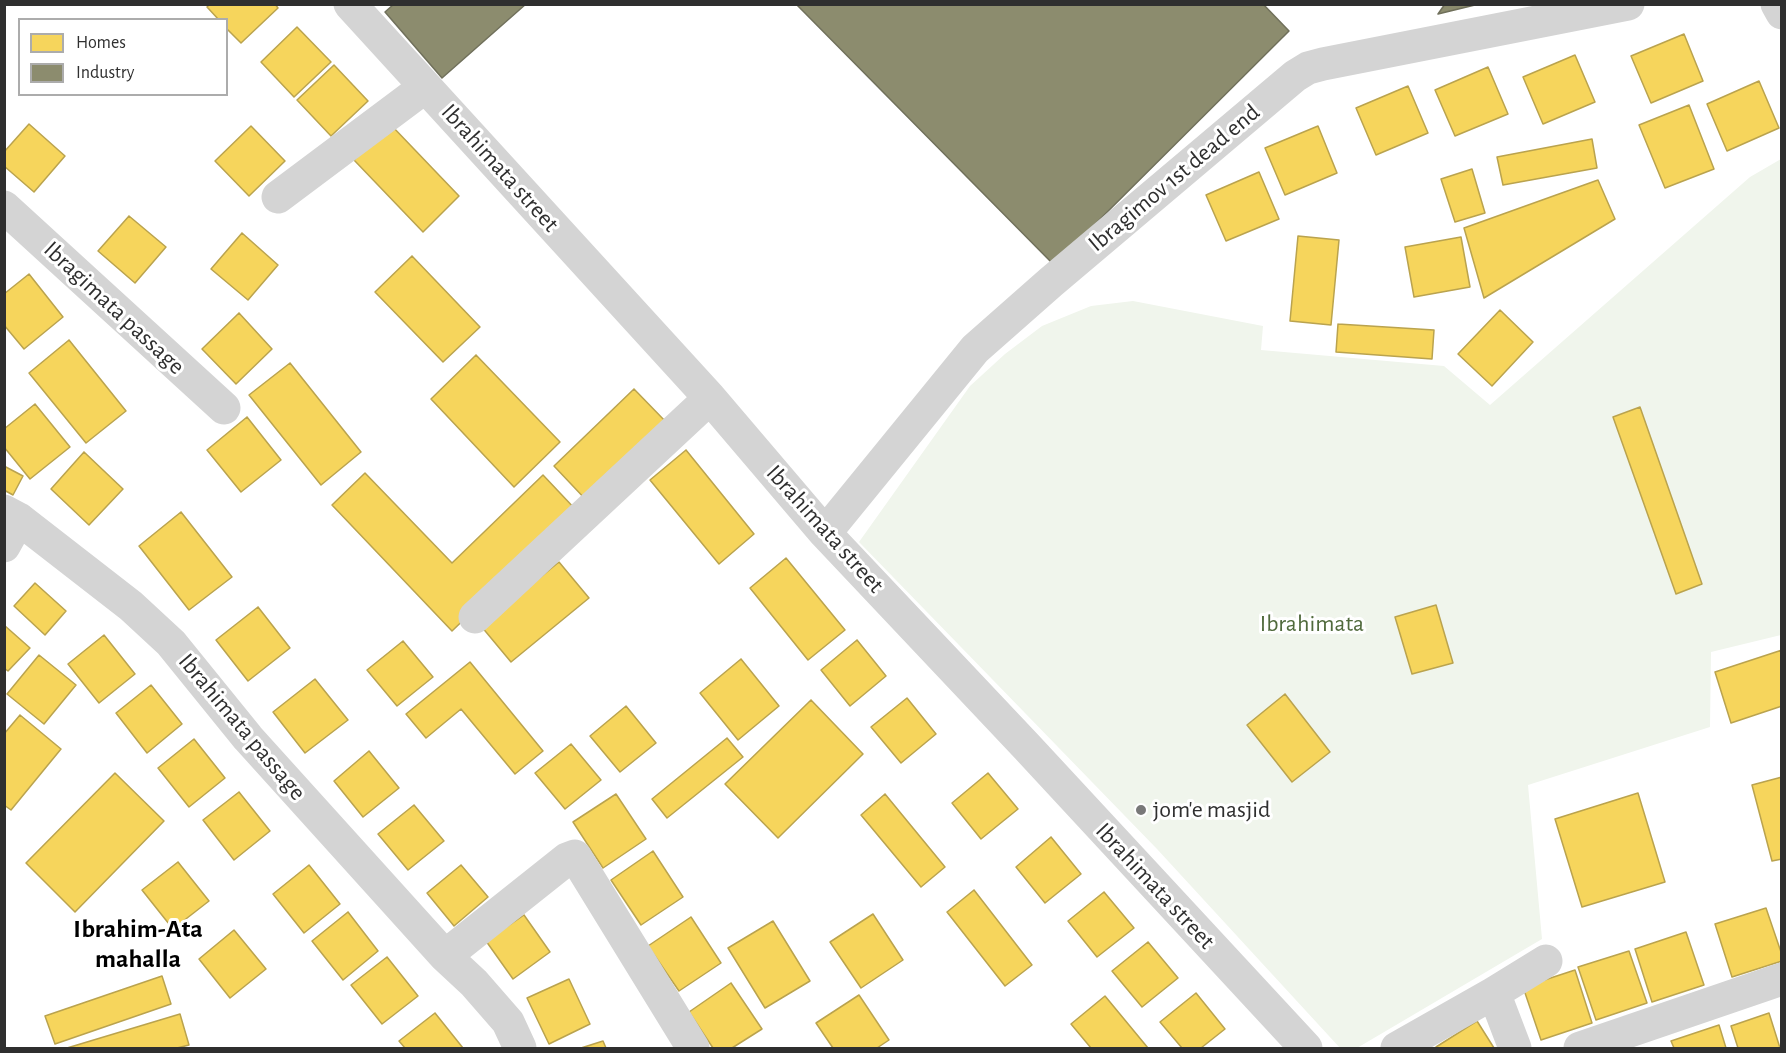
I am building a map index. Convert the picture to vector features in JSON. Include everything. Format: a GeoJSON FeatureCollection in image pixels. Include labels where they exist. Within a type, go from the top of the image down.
{"type":"FeatureCollection","features":[{"type":"Feature","properties":{"kind":"street","name":"Ibrahimаta street"},"geometry":{"type":"LineString","coordinates":[[350,4],[710,398],[825,533],[1306,1048]]}},
{"type":"Feature","properties":{"kind":"street","name":"Ibragimov 1st dead end"},"geometry":{"type":"LineString","coordinates":[[825,533],[975,349],[1295,76],[1308,68],[1323,64],[1628,4]]}},
{"type":"Feature","properties":{"kind":"street"},"geometry":{"type":"LineString","coordinates":[[1777,4],[1782,13]]}},
{"type":"Feature","properties":{"kind":"street"},"geometry":{"type":"LineString","coordinates":[[278,197],[425,87]]}},
{"type":"Feature","properties":{"kind":"street","name":"Ibragimаta passage"},"geometry":{"type":"LineString","coordinates":[[4,207],[224,408]]}},
{"type":"Feature","properties":{"kind":"street"},"geometry":{"type":"LineString","coordinates":[[475,617],[710,398]]}},
{"type":"Feature","properties":{"kind":"street","name":"Ibrahimаta passage"},"geometry":{"type":"LineString","coordinates":[[9,525],[131,606],[171,643],[248,738],[445,956],[474,983],[508,1022],[520,1048]]}},
{"type":"Feature","properties":{"kind":"street"},"geometry":{"type":"LineString","coordinates":[[445,956],[567,859],[575,856],[693,1048]]}},
{"type":"Feature","properties":{"kind":"street"},"geometry":{"type":"LineString","coordinates":[[1397,1048],[1545,961]]}},
{"type":"Feature","properties":{"kind":"street"},"geometry":{"type":"LineString","coordinates":[[1580,1048],[1782,979]]}},
{"type":"Feature","properties":{"kind":"street"},"geometry":{"type":"LineString","coordinates":[[1494,993],[1515,1048]]}},
{"type":"Feature","properties":{"kind":"green space","name":"Ibrahimаta"},"geometry":{"type":"Polygon","coordinates":[[[1781,159],[1781,635],[1711,652],[1710,727],[1528,785],[1542,939],[1357,1048],[1340,1048],[1157,849],[859,542],[970,386],[1005,354],[1042,326],[1091,306],[1133,301],[1263,326],[1261,350],[1444,366],[1490,405],[1750,177],[1781,159]]]}},
{"type":"Feature","properties":{"kind":"building: Homes"},"geometry":{"type":"Polygon","coordinates":[[[210,4],[275,4],[278,8],[241,43],[228,30],[228,18],[217,18],[207,7],[210,4]]]}},
{"type":"Feature","properties":{"kind":"building: Homes"},"geometry":{"type":"Polygon","coordinates":[[[297,27],[331,62],[294,97],[261,62],[297,27]]]}},
{"type":"Feature","properties":{"kind":"building: Homes"},"geometry":{"type":"Polygon","coordinates":[[[1684,34],[1703,81],[1651,103],[1631,56],[1684,34]]]}},
{"type":"Feature","properties":{"kind":"building: Homes"},"geometry":{"type":"Polygon","coordinates":[[[1575,55],[1595,102],[1543,124],[1523,77],[1575,55]]]}},
{"type":"Feature","properties":{"kind":"building: Homes"},"geometry":{"type":"Polygon","coordinates":[[[334,65],[368,101],[331,136],[297,100],[334,65]]]}},
{"type":"Feature","properties":{"kind":"building: Homes"},"geometry":{"type":"Polygon","coordinates":[[[1488,67],[1508,114],[1455,136],[1435,90],[1488,67]]]}},
{"type":"Feature","properties":{"kind":"building: Homes"},"geometry":{"type":"Polygon","coordinates":[[[1759,81],[1779,128],[1727,151],[1707,104],[1759,81]]]}},
{"type":"Feature","properties":{"kind":"building: Homes"},"geometry":{"type":"Polygon","coordinates":[[[1408,86],[1428,133],[1376,155],[1356,108],[1408,86]]]}},
{"type":"Feature","properties":{"kind":"building: Homes"},"geometry":{"type":"Polygon","coordinates":[[[1689,105],[1714,169],[1665,188],[1639,125],[1689,105]]]}},
{"type":"Feature","properties":{"kind":"building: Homes"},"geometry":{"type":"Polygon","coordinates":[[[29,124],[65,156],[34,192],[4,166],[4,152],[29,124]]]}},
{"type":"Feature","properties":{"kind":"building: Homes"},"geometry":{"type":"Polygon","coordinates":[[[391,125],[459,196],[423,232],[354,160],[391,125]]]}},
{"type":"Feature","properties":{"kind":"building: Homes"},"geometry":{"type":"Polygon","coordinates":[[[251,126],[285,161],[249,196],[215,161],[251,126]]]}},
{"type":"Feature","properties":{"kind":"building: Homes"},"geometry":{"type":"Polygon","coordinates":[[[1318,126],[1337,173],[1285,195],[1265,148],[1318,126]]]}},
{"type":"Feature","properties":{"kind":"building: Homes"},"geometry":{"type":"Polygon","coordinates":[[[1592,139],[1597,168],[1503,185],[1497,157],[1592,139]]]}},
{"type":"Feature","properties":{"kind":"building: Homes"},"geometry":{"type":"Polygon","coordinates":[[[1472,169],[1485,213],[1455,222],[1441,179],[1472,169]]]}},
{"type":"Feature","properties":{"kind":"building: Homes"},"geometry":{"type":"Polygon","coordinates":[[[1259,172],[1279,219],[1226,241],[1206,195],[1259,172]]]}},
{"type":"Feature","properties":{"kind":"building: Homes"},"geometry":{"type":"Polygon","coordinates":[[[1598,180],[1615,219],[1484,298],[1464,228],[1598,180]]]}},
{"type":"Feature","properties":{"kind":"building: Homes"},"geometry":{"type":"Polygon","coordinates":[[[129,216],[166,247],[135,283],[98,251],[129,216]]]}},
{"type":"Feature","properties":{"kind":"building: Homes"},"geometry":{"type":"Polygon","coordinates":[[[242,233],[278,265],[248,300],[211,269],[242,233]]]}},
{"type":"Feature","properties":{"kind":"building: Homes"},"geometry":{"type":"Polygon","coordinates":[[[1298,236],[1339,240],[1331,325],[1290,321],[1298,236]]]}},
{"type":"Feature","properties":{"kind":"building: Homes"},"geometry":{"type":"Polygon","coordinates":[[[1461,237],[1470,287],[1414,297],[1405,247],[1461,237]]]}},
{"type":"Feature","properties":{"kind":"building: Homes"},"geometry":{"type":"Polygon","coordinates":[[[412,256],[480,327],[443,362],[375,292],[412,256]]]}},
{"type":"Feature","properties":{"kind":"building: Homes"},"geometry":{"type":"Polygon","coordinates":[[[29,274],[63,317],[24,349],[4,325],[4,294],[29,274]]]}},
{"type":"Feature","properties":{"kind":"building: Homes"},"geometry":{"type":"Polygon","coordinates":[[[1500,310],[1533,342],[1492,386],[1458,354],[1500,310]]]}},
{"type":"Feature","properties":{"kind":"building: Homes"},"geometry":{"type":"Polygon","coordinates":[[[239,313],[272,349],[236,384],[202,349],[239,313]]]}},
{"type":"Feature","properties":{"kind":"building: Homes"},"geometry":{"type":"Polygon","coordinates":[[[1338,324],[1434,330],[1432,359],[1336,352],[1338,324]]]}},
{"type":"Feature","properties":{"kind":"building: Homes"},"geometry":{"type":"Polygon","coordinates":[[[69,340],[126,411],[86,443],[29,373],[69,340]]]}},
{"type":"Feature","properties":{"kind":"building: Homes"},"geometry":{"type":"Polygon","coordinates":[[[476,355],[560,442],[514,487],[431,399],[476,355]]]}},
{"type":"Feature","properties":{"kind":"building: Homes"},"geometry":{"type":"Polygon","coordinates":[[[290,363],[361,452],[321,485],[249,395],[290,363]]]}},
{"type":"Feature","properties":{"kind":"building: Homes"},"geometry":{"type":"Polygon","coordinates":[[[634,389],[668,424],[588,502],[554,466],[634,389]]]}},
{"type":"Feature","properties":{"kind":"building: Homes"},"geometry":{"type":"Polygon","coordinates":[[[35,404],[70,447],[30,479],[4,447],[4,429],[35,404]]]}},
{"type":"Feature","properties":{"kind":"building: Homes"},"geometry":{"type":"Polygon","coordinates":[[[1640,407],[1702,584],[1676,594],[1613,417],[1640,407]]]}},
{"type":"Feature","properties":{"kind":"building: Homes"},"geometry":{"type":"Polygon","coordinates":[[[247,417],[281,460],[241,492],[207,450],[247,417]]]}},
{"type":"Feature","properties":{"kind":"building: Homes"},"geometry":{"type":"Polygon","coordinates":[[[686,450],[754,534],[719,564],[650,480],[686,450]]]}},
{"type":"Feature","properties":{"kind":"building: Homes"},"geometry":{"type":"Polygon","coordinates":[[[84,452],[123,489],[89,525],[51,489],[84,452]]]}},
{"type":"Feature","properties":{"kind":"building: Homes"},"geometry":{"type":"Polygon","coordinates":[[[4,466],[23,476],[13,495],[4,490],[4,466]]]}},
{"type":"Feature","properties":{"kind":"building: Homes"},"geometry":{"type":"Polygon","coordinates":[[[365,473],[452,563],[543,475],[577,511],[452,631],[332,505],[365,473]]]}},
{"type":"Feature","properties":{"kind":"building: Homes"},"geometry":{"type":"Polygon","coordinates":[[[181,512],[232,577],[189,610],[139,546],[181,512]]]}},
{"type":"Feature","properties":{"kind":"building: Homes"},"geometry":{"type":"Polygon","coordinates":[[[786,558],[845,630],[808,660],[750,588],[786,558]]]}},
{"type":"Feature","properties":{"kind":"building: Homes"},"geometry":{"type":"Polygon","coordinates":[[[559,562],[589,598],[511,662],[481,626],[559,562]]]}},
{"type":"Feature","properties":{"kind":"building: Homes"},"geometry":{"type":"Polygon","coordinates":[[[35,583],[66,611],[45,635],[14,606],[35,583]]]}},
{"type":"Feature","properties":{"kind":"building: Homes"},"geometry":{"type":"Polygon","coordinates":[[[1436,605],[1453,663],[1412,674],[1395,617],[1436,605]]]}},
{"type":"Feature","properties":{"kind":"building: Homes"},"geometry":{"type":"Polygon","coordinates":[[[258,607],[290,648],[248,681],[216,640],[258,607]]]}},
{"type":"Feature","properties":{"kind":"building: Homes"},"geometry":{"type":"Polygon","coordinates":[[[4,625],[30,648],[8,671],[4,668],[4,625]]]}},
{"type":"Feature","properties":{"kind":"building: Homes"},"geometry":{"type":"Polygon","coordinates":[[[104,635],[135,674],[99,703],[68,664],[104,635]]]}},
{"type":"Feature","properties":{"kind":"building: Homes"},"geometry":{"type":"Polygon","coordinates":[[[857,640],[886,676],[850,706],[821,670],[857,640]]]}},
{"type":"Feature","properties":{"kind":"building: Homes"},"geometry":{"type":"Polygon","coordinates":[[[403,641],[433,677],[397,706],[367,670],[403,641]]]}},
{"type":"Feature","properties":{"kind":"building: Homes"},"geometry":{"type":"Polygon","coordinates":[[[1782,650],[1782,706],[1731,723],[1715,672],[1782,650]]]}},
{"type":"Feature","properties":{"kind":"building: Homes"},"geometry":{"type":"Polygon","coordinates":[[[39,655],[76,685],[44,724],[7,694],[39,655]]]}},
{"type":"Feature","properties":{"kind":"building: Homes"},"geometry":{"type":"Polygon","coordinates":[[[741,659],[779,706],[738,740],[700,693],[741,659]]]}},
{"type":"Feature","properties":{"kind":"building: Homes"},"geometry":{"type":"Polygon","coordinates":[[[470,662],[543,751],[515,774],[461,709],[426,738],[406,714],[470,662]]]}},
{"type":"Feature","properties":{"kind":"building: Homes"},"geometry":{"type":"Polygon","coordinates":[[[315,679],[348,720],[305,753],[273,712],[315,679]]]}},
{"type":"Feature","properties":{"kind":"building: Homes"},"geometry":{"type":"Polygon","coordinates":[[[151,685],[182,724],[147,753],[116,713],[151,685]]]}},
{"type":"Feature","properties":{"kind":"building: Homes"},"geometry":{"type":"Polygon","coordinates":[[[1285,694],[1330,752],[1292,782],[1247,725],[1285,694]]]}},
{"type":"Feature","properties":{"kind":"building: Homes"},"geometry":{"type":"Polygon","coordinates":[[[907,698],[936,734],[901,763],[871,727],[907,698]]]}},
{"type":"Feature","properties":{"kind":"building: Homes"},"geometry":{"type":"Polygon","coordinates":[[[811,700],[863,754],[778,838],[725,784],[811,700]]]}},
{"type":"Feature","properties":{"kind":"building: Homes"},"geometry":{"type":"Polygon","coordinates":[[[626,706],[656,743],[620,772],[590,736],[626,706]]]}},
{"type":"Feature","properties":{"kind":"building: Homes"},"geometry":{"type":"Polygon","coordinates":[[[20,715],[61,749],[11,810],[4,805],[4,734],[20,715]]]}},
{"type":"Feature","properties":{"kind":"building: Homes"},"geometry":{"type":"Polygon","coordinates":[[[727,738],[743,757],[667,818],[652,799],[727,738]]]}},
{"type":"Feature","properties":{"kind":"building: Homes"},"geometry":{"type":"Polygon","coordinates":[[[194,739],[225,778],[189,807],[158,768],[194,739]]]}},
{"type":"Feature","properties":{"kind":"building: Homes"},"geometry":{"type":"Polygon","coordinates":[[[571,744],[601,780],[565,809],[535,773],[571,744]]]}},
{"type":"Feature","properties":{"kind":"building: Homes"},"geometry":{"type":"Polygon","coordinates":[[[369,751],[399,788],[363,817],[334,781],[369,751]]]}},
{"type":"Feature","properties":{"kind":"building: Homes"},"geometry":{"type":"Polygon","coordinates":[[[115,773],[164,821],[75,912],[26,863],[115,773]]]}},
{"type":"Feature","properties":{"kind":"building: Homes"},"geometry":{"type":"Polygon","coordinates":[[[988,773],[1018,809],[981,839],[952,803],[988,773]]]}},
{"type":"Feature","properties":{"kind":"building: Homes"},"geometry":{"type":"Polygon","coordinates":[[[1782,777],[1782,859],[1772,861],[1752,785],[1782,777]]]}},
{"type":"Feature","properties":{"kind":"building: Homes"},"geometry":{"type":"Polygon","coordinates":[[[239,792],[270,831],[234,860],[203,820],[239,792]]]}},
{"type":"Feature","properties":{"kind":"building: Homes"},"geometry":{"type":"Polygon","coordinates":[[[1638,793],[1665,882],[1582,907],[1555,819],[1638,793]]]}},
{"type":"Feature","properties":{"kind":"building: Homes"},"geometry":{"type":"Polygon","coordinates":[[[616,794],[646,839],[603,868],[573,822],[616,794]]]}},
{"type":"Feature","properties":{"kind":"building: Homes"},"geometry":{"type":"Polygon","coordinates":[[[885,794],[945,867],[921,887],[861,815],[885,794]]]}},
{"type":"Feature","properties":{"kind":"building: Homes"},"geometry":{"type":"Polygon","coordinates":[[[414,805],[444,841],[408,870],[378,834],[414,805]]]}},
{"type":"Feature","properties":{"kind":"building: Homes"},"geometry":{"type":"Polygon","coordinates":[[[1051,837],[1081,874],[1045,903],[1016,867],[1051,837]]]}},
{"type":"Feature","properties":{"kind":"building: Homes"},"geometry":{"type":"Polygon","coordinates":[[[653,851],[683,897],[641,925],[611,880],[653,851]]]}},
{"type":"Feature","properties":{"kind":"building: Homes"},"geometry":{"type":"Polygon","coordinates":[[[178,862],[209,901],[173,929],[142,890],[178,862]]]}},
{"type":"Feature","properties":{"kind":"building: Homes"},"geometry":{"type":"Polygon","coordinates":[[[309,865],[340,904],[304,933],[273,894],[309,865]]]}},
{"type":"Feature","properties":{"kind":"building: Homes"},"geometry":{"type":"Polygon","coordinates":[[[461,865],[488,897],[454,926],[427,893],[461,865]]]}},
{"type":"Feature","properties":{"kind":"building: Homes"},"geometry":{"type":"Polygon","coordinates":[[[974,890],[1032,965],[1005,986],[947,912],[974,890]]]}},
{"type":"Feature","properties":{"kind":"building: Homes"},"geometry":{"type":"Polygon","coordinates":[[[1104,892],[1134,928],[1097,957],[1068,921],[1104,892]]]}},
{"type":"Feature","properties":{"kind":"building: Homes"},"geometry":{"type":"Polygon","coordinates":[[[1766,908],[1782,961],[1732,977],[1715,924],[1766,908]]]}},
{"type":"Feature","properties":{"kind":"building: Homes"},"geometry":{"type":"Polygon","coordinates":[[[348,912],[378,951],[343,980],[312,941],[348,912]]]}},
{"type":"Feature","properties":{"kind":"building: Homes"},"geometry":{"type":"Polygon","coordinates":[[[873,914],[903,960],[861,988],[830,942],[873,914]]]}},
{"type":"Feature","properties":{"kind":"building: Homes"},"geometry":{"type":"Polygon","coordinates":[[[524,915],[550,952],[513,979],[486,941],[524,915]]]}},
{"type":"Feature","properties":{"kind":"building: Homes"},"geometry":{"type":"Polygon","coordinates":[[[691,917],[721,963],[679,991],[648,946],[691,917]]]}},
{"type":"Feature","properties":{"kind":"building: Homes"},"geometry":{"type":"Polygon","coordinates":[[[773,921],[810,981],[765,1008],[728,948],[773,921]]]}},
{"type":"Feature","properties":{"kind":"building: Homes"},"geometry":{"type":"Polygon","coordinates":[[[234,930],[266,969],[230,998],[199,959],[234,930]]]}},
{"type":"Feature","properties":{"kind":"building: Homes"},"geometry":{"type":"Polygon","coordinates":[[[1686,932],[1704,985],[1652,1002],[1635,949],[1686,932]]]}},
{"type":"Feature","properties":{"kind":"building: Homes"},"geometry":{"type":"Polygon","coordinates":[[[1148,942],[1178,978],[1142,1007],[1112,971],[1148,942]]]}},
{"type":"Feature","properties":{"kind":"building: Homes"},"geometry":{"type":"Polygon","coordinates":[[[1629,951],[1647,1003],[1596,1020],[1578,967],[1629,951]]]}},
{"type":"Feature","properties":{"kind":"building: Homes"},"geometry":{"type":"Polygon","coordinates":[[[387,957],[418,996],[382,1024],[351,985],[387,957]]]}},
{"type":"Feature","properties":{"kind":"building: Homes"},"geometry":{"type":"Polygon","coordinates":[[[1575,970],[1592,1023],[1541,1040],[1523,987],[1575,970]]]}},
{"type":"Feature","properties":{"kind":"building: Homes"},"geometry":{"type":"Polygon","coordinates":[[[162,976],[171,1004],[55,1044],[45,1016],[162,976]]]}},
{"type":"Feature","properties":{"kind":"building: Homes"},"geometry":{"type":"Polygon","coordinates":[[[569,979],[590,1024],[549,1044],[527,998],[569,979]]]}},
{"type":"Feature","properties":{"kind":"building: Homes"},"geometry":{"type":"Polygon","coordinates":[[[731,983],[762,1029],[732,1048],[713,1048],[689,1012],[731,983]]]}},
{"type":"Feature","properties":{"kind":"building: Homes"},"geometry":{"type":"Polygon","coordinates":[[[1196,993],[1225,1029],[1201,1048],[1182,1048],[1160,1022],[1196,993]]]}},
{"type":"Feature","properties":{"kind":"building: Homes"},"geometry":{"type":"Polygon","coordinates":[[[859,995],[889,1040],[877,1048],[833,1048],[816,1023],[859,995]]]}},
{"type":"Feature","properties":{"kind":"building: Homes"},"geometry":{"type":"Polygon","coordinates":[[[1105,996],[1148,1048],[1091,1048],[1071,1024],[1105,996]]]}},
{"type":"Feature","properties":{"kind":"building: Homes"},"geometry":{"type":"Polygon","coordinates":[[[435,1013],[463,1048],[405,1048],[399,1041],[435,1013]]]}},
{"type":"Feature","properties":{"kind":"building: Homes"},"geometry":{"type":"Polygon","coordinates":[[[1769,1013],[1780,1048],[1738,1048],[1731,1026],[1769,1013]]]}},
{"type":"Feature","properties":{"kind":"building: Homes"},"geometry":{"type":"Polygon","coordinates":[[[180,1014],[189,1045],[177,1048],[67,1048],[180,1014]]]}},
{"type":"Feature","properties":{"kind":"building: Homes"},"geometry":{"type":"Polygon","coordinates":[[[1477,1021],[1494,1048],[1436,1047],[1477,1021]]]}},
{"type":"Feature","properties":{"kind":"building: Homes"},"geometry":{"type":"Polygon","coordinates":[[[1719,1025],[1726,1048],[1674,1048],[1671,1041],[1719,1025]]]}},
{"type":"Feature","properties":{"kind":"building: Homes"},"geometry":{"type":"Polygon","coordinates":[[[603,1041],[606,1048],[581,1048],[603,1041]]]}},
{"type":"Feature","properties":{"kind":"building: Industry"},"geometry":{"type":"Polygon","coordinates":[[[394,4],[526,4],[442,78],[385,12],[394,4]]]}},
{"type":"Feature","properties":{"kind":"building: Industry"},"geometry":{"type":"Polygon","coordinates":[[[796,4],[1263,4],[1289,31],[1054,265],[796,4]]]}},
{"type":"Feature","properties":{"kind":"building: Industry"},"geometry":{"type":"Polygon","coordinates":[[[1445,4],[1479,4],[1438,14],[1445,4]]]}},
{"type":"Feature","properties":{"kind":"place","name":"jom'e masjid"},"geometry":{"type":"Point","coordinates":[1141,810]}},
{"type":"Feature","properties":{"kind":"district","name":"Ibrahim-Аta mahalla"},"geometry":{"type":"Point","coordinates":[138,944]}}]}
